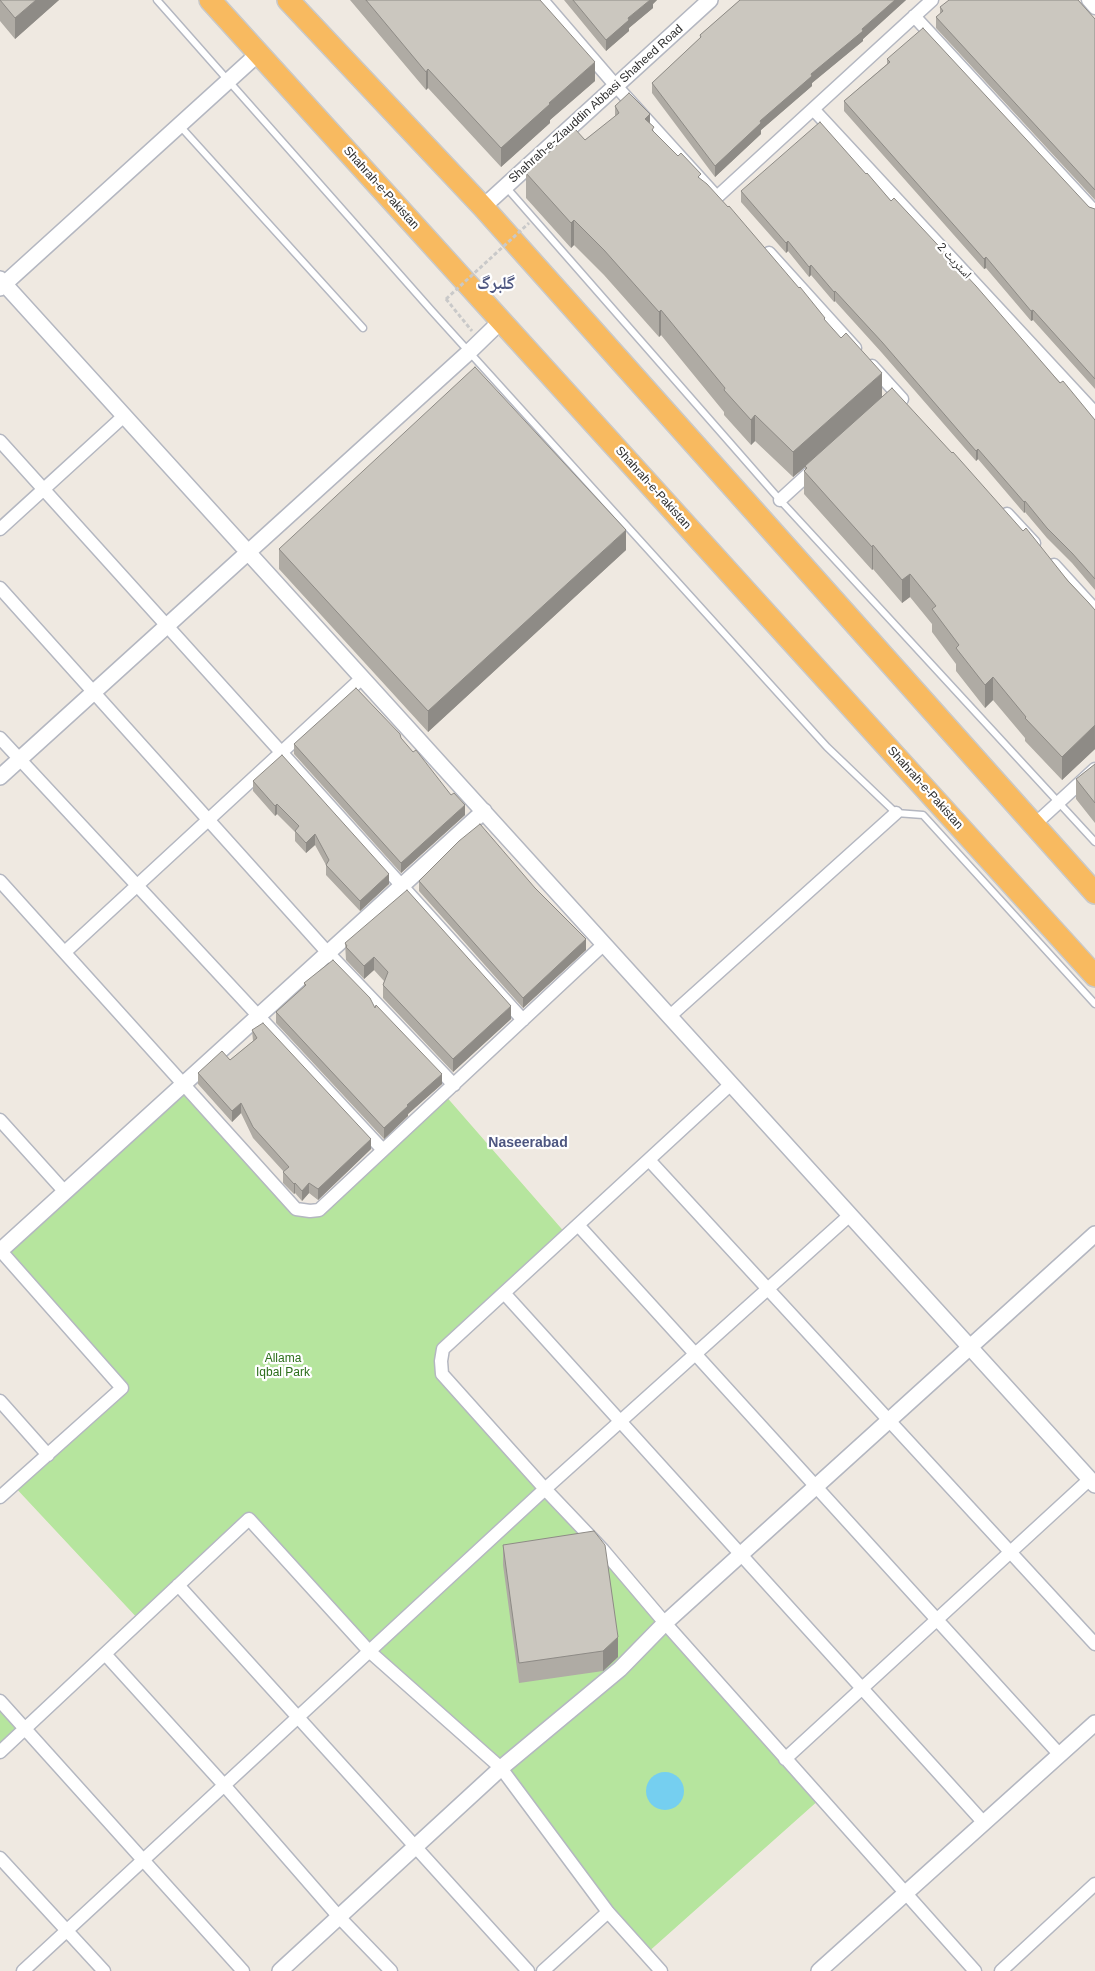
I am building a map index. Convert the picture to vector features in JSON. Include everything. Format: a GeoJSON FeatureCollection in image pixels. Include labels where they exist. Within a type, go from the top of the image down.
{"type":"FeatureCollection","features":[{"type":"Feature","properties":{"kind":"highway","name":"Shahrah-e-Pakistan"},"geometry":{"type":"LineString","coordinates":[[210,0],[1095,976]]}},
{"type":"Feature","properties":{"kind":"highway"},"geometry":{"type":"LineString","coordinates":[[288,0],[483,207],[1095,893]]}},
{"type":"Feature","properties":{"kind":"street"},"geometry":{"type":"LineString","coordinates":[[542,0],[616,86],[721,200],[813,109],[932,0]]}},
{"type":"Feature","properties":{"kind":"street","name":"Shahrah-e-Ziauddin Abbasi Shaheed Road"},"geometry":{"type":"LineString","coordinates":[[483,207],[710,0]]}},
{"type":"Feature","properties":{"kind":"street"},"geometry":{"type":"LineString","coordinates":[[1088,0],[1095,8]]}},
{"type":"Feature","properties":{"kind":"street"},"geometry":{"type":"LineString","coordinates":[[914,16],[1095,212]]}},
{"type":"Feature","properties":{"kind":"street"},"geometry":{"type":"LineString","coordinates":[[259,53],[180,126],[1,284],[125,415],[1092,1482],[1010,1552],[785,1759]]}},
{"type":"Feature","properties":{"kind":"street","name":"اسٹریٹ 2"},"geometry":{"type":"LineString","coordinates":[[813,109],[1095,413]]}},
{"type":"Feature","properties":{"kind":"street"},"geometry":{"type":"LineString","coordinates":[[757,241],[894,398],[911,410]]}},
{"type":"Feature","properties":{"kind":"street"},"geometry":{"type":"LineString","coordinates":[[0,777],[470,352],[501,321]]}},
{"type":"Feature","properties":{"kind":"street"},"geometry":{"type":"LineString","coordinates":[[0,529],[125,415]]}},
{"type":"Feature","properties":{"kind":"street"},"geometry":{"type":"LineString","coordinates":[[0,441],[523,1020]]}},
{"type":"Feature","properties":{"kind":"street"},"geometry":{"type":"LineString","coordinates":[[780,500],[823,461]]}},
{"type":"Feature","properties":{"kind":"street"},"geometry":{"type":"LineString","coordinates":[[996,502],[1095,610]]}},
{"type":"Feature","properties":{"kind":"street"},"geometry":{"type":"LineString","coordinates":[[0,588],[328,953],[454,1085]]}},
{"type":"Feature","properties":{"kind":"street"},"geometry":{"type":"LineString","coordinates":[[65,952],[362,678]]}},
{"type":"Feature","properties":{"kind":"street"},"geometry":{"type":"LineString","coordinates":[[0,738],[383,1150]]}},
{"type":"Feature","properties":{"kind":"street"},"geometry":{"type":"LineString","coordinates":[[1034,825],[1095,769]]}},
{"type":"Feature","properties":{"kind":"street"},"geometry":{"type":"LineString","coordinates":[[0,1497],[122,1388],[0,1250],[484,811]]}},
{"type":"Feature","properties":{"kind":"street"},"geometry":{"type":"LineString","coordinates":[[670,1016],[896,813]]}},
{"type":"Feature","properties":{"kind":"street"},"geometry":{"type":"LineString","coordinates":[[0,881],[296,1208],[310,1211],[319,1210],[604,944]]}},
{"type":"Feature","properties":{"kind":"street"},"geometry":{"type":"LineString","coordinates":[[731,1084],[443,1349],[441,1361],[442,1374],[545,1489],[603,1550],[785,1759],[975,1971]]}},
{"type":"Feature","properties":{"kind":"street"},"geometry":{"type":"LineString","coordinates":[[0,1120],[65,1192]]}},
{"type":"Feature","properties":{"kind":"street"},"geometry":{"type":"LineString","coordinates":[[649,1160],[1095,1644]]}},
{"type":"Feature","properties":{"kind":"street"},"geometry":{"type":"LineString","coordinates":[[23,1971],[545,1489],[850,1215]]}},
{"type":"Feature","properties":{"kind":"street"},"geometry":{"type":"LineString","coordinates":[[578,1225],[1060,1755]]}},
{"type":"Feature","properties":{"kind":"street"},"geometry":{"type":"LineString","coordinates":[[280,1971],[501,1768],[620,1669],[665,1623],[1095,1234]]}},
{"type":"Feature","properties":{"kind":"street"},"geometry":{"type":"LineString","coordinates":[[504,1293],[984,1823]]}},
{"type":"Feature","properties":{"kind":"street"},"geometry":{"type":"LineString","coordinates":[[0,1401],[48,1455]]}},
{"type":"Feature","properties":{"kind":"street"},"geometry":{"type":"LineString","coordinates":[[0,1752],[249,1519],[369,1651],[501,1768],[608,1912],[661,1971]]}},
{"type":"Feature","properties":{"kind":"street"},"geometry":{"type":"LineString","coordinates":[[178,1585],[296,1718],[528,1971]]}},
{"type":"Feature","properties":{"kind":"street"},"geometry":{"type":"LineString","coordinates":[[104,1654],[224,1785],[339,1917],[391,1971]]}},
{"type":"Feature","properties":{"kind":"street"},"geometry":{"type":"LineString","coordinates":[[0,1701],[243,1971]]}},
{"type":"Feature","properties":{"kind":"street"},"geometry":{"type":"LineString","coordinates":[[819,1971],[1095,1723]]}},
{"type":"Feature","properties":{"kind":"street"},"geometry":{"type":"LineString","coordinates":[[0,1858],[104,1971]]}},
{"type":"Feature","properties":{"kind":"street"},"geometry":{"type":"LineString","coordinates":[[1001,1971],[1095,1884]]}},
{"type":"Feature","properties":{"kind":"street"},"geometry":{"type":"LineString","coordinates":[[543,1971],[608,1912]]}},
{"type":"Feature","properties":{"kind":"lane"},"geometry":{"type":"LineString","coordinates":[[157,0],[470,352],[827,747],[896,813],[922,815],[1095,1004]]}},
{"type":"Feature","properties":{"kind":"lane"},"geometry":{"type":"LineString","coordinates":[[180,126],[363,328]]}},
{"type":"Feature","properties":{"kind":"lane"},"geometry":{"type":"LineString","coordinates":[[506,186],[780,500],[1095,842]]}},
{"type":"Feature","properties":{"kind":"path"},"geometry":{"type":"LineString","coordinates":[[472,331],[446,299],[528,224]]}},
{"type":"Feature","properties":{"kind":"green space","name":"Allama Iqbal Park"},"geometry":{"type":"Polygon","coordinates":[[[184,1083],[296,1208],[310,1211],[444,1094],[567,1235],[443,1349],[442,1374],[820,1799],[646,1954],[501,1768],[369,1651],[249,1519],[140,1621],[13,1485],[122,1388],[1,1251],[184,1083]]]}},
{"type":"Feature","properties":{"kind":"green space"},"geometry":{"type":"Polygon","coordinates":[[[0,1701],[25,1729],[0,1752],[0,1701]]]}},
{"type":"Feature","properties":{"kind":"water"},"geometry":{"type":"Polygon","coordinates":[[[665,1772],[679,1777],[684,1791],[679,1805],[665,1810],[651,1805],[646,1791],[651,1777],[665,1772]]]}},
{"type":"Feature","properties":{"kind":"building"},"geometry":{"type":"Polygon","coordinates":[[[0,0],[36,0],[15,18],[0,0]]]}},
{"type":"Feature","properties":{"kind":"building"},"geometry":{"type":"Polygon","coordinates":[[[366,0],[540,0],[595,62],[501,148],[428,69],[426,72],[366,0]]]}},
{"type":"Feature","properties":{"kind":"building"},"geometry":{"type":"Polygon","coordinates":[[[573,0],[650,0],[606,40],[573,0]]]}},
{"type":"Feature","properties":{"kind":"building"},"geometry":{"type":"Polygon","coordinates":[[[740,0],[895,0],[862,29],[863,31],[811,74],[812,76],[760,121],[761,123],[715,166],[652,83],[701,37],[700,35],[740,0]]]}},
{"type":"Feature","properties":{"kind":"building"},"geometry":{"type":"Polygon","coordinates":[[[949,0],[1078,0],[1095,19],[1095,190],[936,17],[943,11],[940,7],[949,0]]]}},
{"type":"Feature","properties":{"kind":"building"},"geometry":{"type":"Polygon","coordinates":[[[923,28],[1089,207],[1095,209],[1095,379],[1033,310],[1031,311],[986,257],[984,259],[844,101],[890,62],[887,59],[923,28]]]}},
{"type":"Feature","properties":{"kind":"building"},"geometry":{"type":"Polygon","coordinates":[[[629,93],[650,114],[645,119],[654,127],[652,130],[678,156],[681,153],[701,174],[698,177],[729,206],[800,287],[841,338],[846,333],[882,373],[793,452],[755,415],[751,420],[724,390],[725,388],[661,310],[659,312],[604,250],[574,220],[571,223],[526,173],[575,129],[585,140],[619,113],[615,106],[629,93]]]}},
{"type":"Feature","properties":{"kind":"building"},"geometry":{"type":"Polygon","coordinates":[[[820,122],[891,201],[894,198],[976,286],[1060,383],[1063,381],[1095,420],[1095,579],[1047,528],[978,449],[976,451],[882,342],[811,265],[809,267],[788,241],[786,243],[741,191],[820,122]]]}},
{"type":"Feature","properties":{"kind":"building"},"geometry":{"type":"Polygon","coordinates":[[[475,367],[626,530],[428,711],[279,549],[475,367]]]}},
{"type":"Feature","properties":{"kind":"building"},"geometry":{"type":"Polygon","coordinates":[[[892,388],[953,452],[1023,531],[1026,528],[1068,581],[1095,610],[1095,725],[1062,757],[1025,718],[993,677],[985,685],[956,648],[959,645],[932,609],[936,606],[910,574],[902,580],[873,545],[872,547],[804,471],[807,468],[805,466],[892,388]]]}},
{"type":"Feature","properties":{"kind":"building"},"geometry":{"type":"Polygon","coordinates":[[[356,688],[400,734],[401,738],[413,752],[416,750],[451,795],[454,793],[465,805],[401,863],[294,744],[356,688]]]}},
{"type":"Feature","properties":{"kind":"building"},"geometry":{"type":"Polygon","coordinates":[[[282,755],[389,874],[360,901],[326,865],[329,860],[315,834],[306,843],[295,831],[299,826],[277,804],[275,806],[253,781],[282,755]]]}},
{"type":"Feature","properties":{"kind":"building"},"geometry":{"type":"Polygon","coordinates":[[[1095,764],[1095,803],[1076,779],[1095,764]]]}},
{"type":"Feature","properties":{"kind":"building"},"geometry":{"type":"Polygon","coordinates":[[[480,824],[535,888],[586,939],[523,998],[419,881],[459,841],[480,824]]]}},
{"type":"Feature","properties":{"kind":"building"},"geometry":{"type":"Polygon","coordinates":[[[407,890],[511,1006],[453,1059],[383,985],[388,972],[374,957],[364,966],[346,947],[345,943],[407,890]]]}},
{"type":"Feature","properties":{"kind":"building"},"geometry":{"type":"Polygon","coordinates":[[[333,960],[370,998],[375,1008],[376,1005],[442,1074],[384,1128],[276,1012],[306,985],[304,983],[333,960]]]}},
{"type":"Feature","properties":{"kind":"building"},"geometry":{"type":"Polygon","coordinates":[[[263,1023],[371,1139],[318,1189],[309,1183],[302,1191],[294,1184],[283,1172],[289,1167],[253,1127],[241,1103],[232,1111],[198,1073],[222,1051],[230,1060],[257,1038],[252,1030],[263,1023]]]}},
{"type":"Feature","properties":{"kind":"building"},"geometry":{"type":"Polygon","coordinates":[[[594,1531],[605,1545],[618,1637],[603,1651],[519,1663],[503,1545],[594,1531]]]}},
{"type":"Feature","properties":{"kind":"district","name":"گلبرگ"},"geometry":{"type":"Point","coordinates":[496,284]}},
{"type":"Feature","properties":{"kind":"district","name":"Naseerabad"},"geometry":{"type":"Point","coordinates":[528,1143]}}]}
